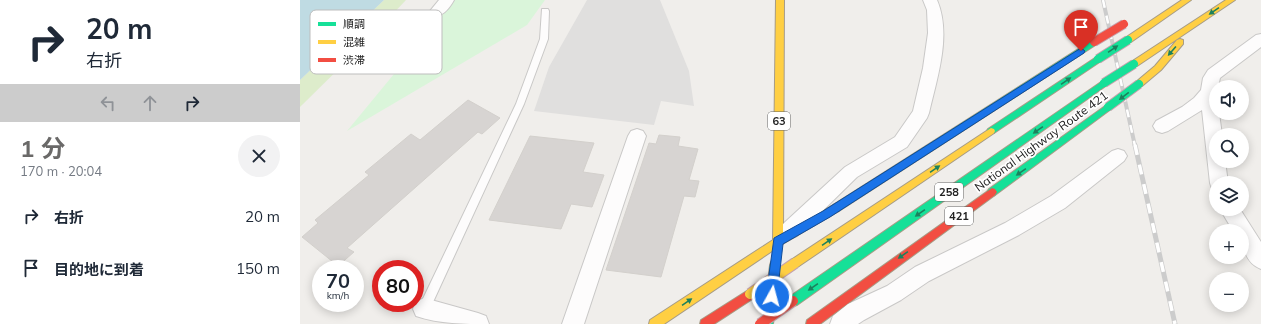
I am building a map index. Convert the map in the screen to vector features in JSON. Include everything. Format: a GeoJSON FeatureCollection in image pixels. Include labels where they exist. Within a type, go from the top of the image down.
{"type":"FeatureCollection","features":[{"type":"Feature","properties":{"kind":"main road","name":"63"},"geometry":{"type":"LineString","coordinates":[[778,242],[780,0]]}},
{"type":"Feature","properties":{"kind":"main road","name":"258"},"geometry":{"type":"LineString","coordinates":[[760,324],[1104,83],[1230,0]]}},
{"type":"Feature","properties":{"kind":"main road"},"geometry":{"type":"LineString","coordinates":[[1153,12],[1184,2]]}},
{"type":"Feature","properties":{"kind":"main road","name":"258"},"geometry":{"type":"LineString","coordinates":[[705,324],[1184,2]]}},
{"type":"Feature","properties":{"kind":"main road"},"geometry":{"type":"LineString","coordinates":[[654,324],[778,242],[827,214],[1094,42],[1128,22]]}},
{"type":"Feature","properties":{"kind":"main road","name":"National Highway Route 421"},"geometry":{"type":"LineString","coordinates":[[811,324],[868,280],[1055,148],[1139,84],[1158,68],[1198,22]]}},
{"type":"Feature","properties":{"kind":"main road"},"geometry":{"type":"LineString","coordinates":[[768,324],[778,242]]}},
{"type":"Feature","properties":{"kind":"street"},"geometry":{"type":"LineString","coordinates":[[438,10],[447,0]]}},
{"type":"Feature","properties":{"kind":"street"},"geometry":{"type":"LineString","coordinates":[[778,242],[851,172],[901,142],[921,113],[931,68],[936,33],[934,10],[930,0]]}},
{"type":"Feature","properties":{"kind":"street"},"geometry":{"type":"LineString","coordinates":[[1218,176],[1208,92],[1210,78],[1261,39]]}},
{"type":"Feature","properties":{"kind":"street"},"geometry":{"type":"LineString","coordinates":[[1162,126],[1192,109],[1208,92]]}},
{"type":"Feature","properties":{"kind":"street"},"geometry":{"type":"LineString","coordinates":[[573,324],[637,136]]}},
{"type":"Feature","properties":{"kind":"street"},"geometry":{"type":"LineString","coordinates":[[841,324],[856,312],[894,293],[922,274],[1012,229],[1051,206],[1118,156]]}},
{"type":"Feature","properties":{"kind":"street"},"geometry":{"type":"LineString","coordinates":[[1234,216],[1261,260]]}},
{"type":"Feature","properties":{"kind":"street"},"geometry":{"type":"LineString","coordinates":[[424,309],[478,324]]}},
{"type":"Feature","properties":{"kind":"lane"},"geometry":{"type":"LineString","coordinates":[[424,309],[520,104],[544,39],[546,12]]}},
{"type":"Feature","properties":{"kind":"green space"},"geometry":{"type":"Polygon","coordinates":[[[384,0],[406,0],[397,10],[374,10],[384,0]]]}},
{"type":"Feature","properties":{"kind":"green space"},"geometry":{"type":"Polygon","coordinates":[[[455,0],[545,0],[527,25],[347,131],[394,74],[442,74],[442,16],[455,0]]]}},
{"type":"Feature","properties":{"kind":"green space"},"geometry":{"type":"Polygon","coordinates":[[[310,70],[310,74],[333,74],[300,107],[300,80],[310,70]]]}},
{"type":"Feature","properties":{"kind":"shaded area"},"geometry":{"type":"Polygon","coordinates":[[[587,0],[660,0],[689,71],[694,106],[661,101],[654,125],[534,111],[549,67],[587,0]]]}},
{"type":"Feature","properties":{"kind":"water"},"geometry":{"type":"Polygon","coordinates":[[[300,0],[384,0],[374,10],[310,10],[310,70],[300,80],[300,0]]]}},
{"type":"Feature","properties":{"kind":"building"},"geometry":{"type":"Polygon","coordinates":[[[468,100],[500,118],[482,134],[478,132],[347,248],[354,252],[345,260],[331,260],[302,237],[318,223],[315,220],[369,175],[365,172],[411,134],[420,140],[468,100]]]}},
{"type":"Feature","properties":{"kind":"building"},"geometry":{"type":"Polygon","coordinates":[[[659,135],[680,137],[678,146],[698,149],[689,180],[699,181],[695,197],[684,196],[661,277],[606,270],[649,143],[656,144],[659,135]]]}},
{"type":"Feature","properties":{"kind":"building"},"geometry":{"type":"Polygon","coordinates":[[[530,136],[594,143],[583,172],[604,175],[592,207],[571,204],[561,229],[489,220],[530,136]]]}},
{"type":"Feature","properties":{"kind":"railway"},"geometry":{"type":"LineString","coordinates":[[1103,0],[1135,146]]}},
{"type":"Feature","properties":{"kind":"railway"},"geometry":{"type":"LineString","coordinates":[[1135,145],[1175,324]]}},
{"type":"Feature","properties":{"kind":"traffic: fast"},"geometry":{"type":"LineString","coordinates":[[1098,59],[1128,40]]}},
{"type":"Feature","properties":{"kind":"traffic: fast"},"geometry":{"type":"LineString","coordinates":[[836,208],[1094,42]]}},
{"type":"Feature","properties":{"kind":"traffic: fast"},"geometry":{"type":"LineString","coordinates":[[991,131],[1098,59]]}},
{"type":"Feature","properties":{"kind":"traffic: fast"},"geometry":{"type":"LineString","coordinates":[[1104,83],[1134,64]]}},
{"type":"Feature","properties":{"kind":"traffic: fast"},"geometry":{"type":"LineString","coordinates":[[793,301],[1104,83]]}},
{"type":"Feature","properties":{"kind":"traffic: fast"},"geometry":{"type":"LineString","coordinates":[[1108,107],[1139,84]]}},
{"type":"Feature","properties":{"kind":"traffic: fast"},"geometry":{"type":"LineString","coordinates":[[992,192],[1108,107]]}},
{"type":"Feature","properties":{"kind":"traffic: fast"},"geometry":{"type":"LineString","coordinates":[[768,324],[775,265]]}},
{"type":"Feature","properties":{"kind":"traffic: slow"},"geometry":{"type":"LineString","coordinates":[[778,242],[780,0]]}},
{"type":"Feature","properties":{"kind":"traffic: slow"},"geometry":{"type":"LineString","coordinates":[[1128,40],[1187,0]]}},
{"type":"Feature","properties":{"kind":"traffic: slow"},"geometry":{"type":"LineString","coordinates":[[1134,64],[1231,0]]}},
{"type":"Feature","properties":{"kind":"traffic: slow"},"geometry":{"type":"LineString","coordinates":[[1139,84],[1158,68],[1180,42]]}},
{"type":"Feature","properties":{"kind":"traffic: slow"},"geometry":{"type":"LineString","coordinates":[[795,263],[991,131]]}},
{"type":"Feature","properties":{"kind":"traffic: slow"},"geometry":{"type":"LineString","coordinates":[[654,324],[778,242],[836,208]]}},
{"type":"Feature","properties":{"kind":"traffic: slow"},"geometry":{"type":"LineString","coordinates":[[750,294],[795,263]]}},
{"type":"Feature","properties":{"kind":"traffic: jam"},"geometry":{"type":"LineString","coordinates":[[1094,42],[1124,24]]}},
{"type":"Feature","properties":{"kind":"traffic: jam"},"geometry":{"type":"LineString","coordinates":[[811,324],[992,192]]}},
{"type":"Feature","properties":{"kind":"traffic: jam"},"geometry":{"type":"LineString","coordinates":[[705,324],[750,294]]}},
{"type":"Feature","properties":{"kind":"traffic: jam"},"geometry":{"type":"LineString","coordinates":[[760,324],[793,301]]}},
{"type":"Feature","properties":{"kind":"route"},"geometry":{"type":"LineString","coordinates":[[772,296],[778,242],[827,214],[1081,51]]}}]}
